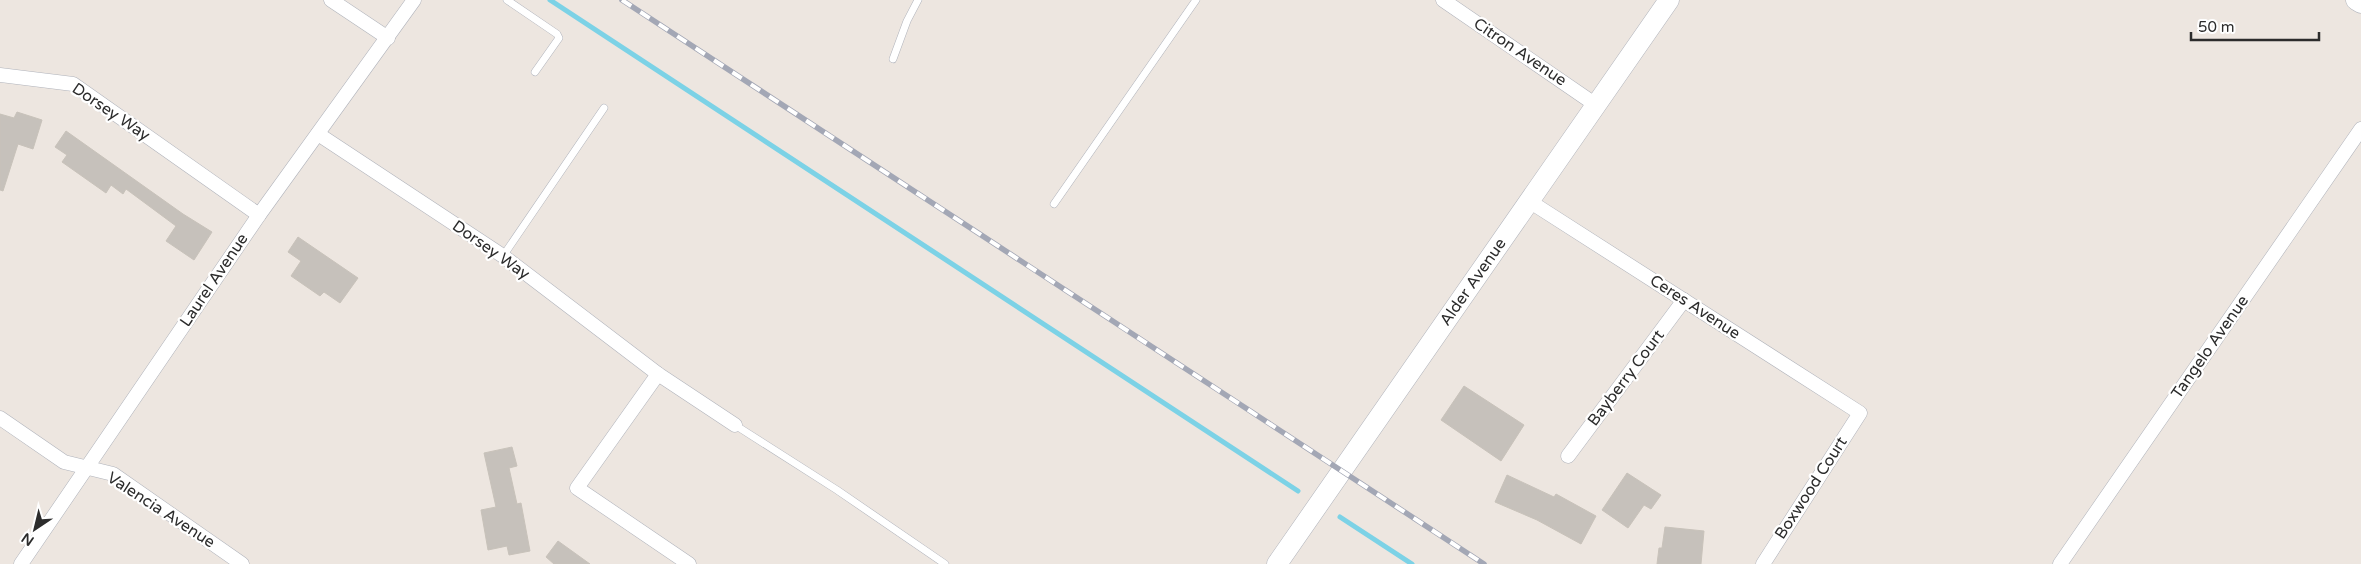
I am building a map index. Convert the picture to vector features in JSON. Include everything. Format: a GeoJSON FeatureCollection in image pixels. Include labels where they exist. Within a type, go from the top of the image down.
{"type":"FeatureCollection","features":[{"type":"Feature","properties":{"kind":"main road","name":"Alder Avenue"},"geometry":{"type":"LineString","coordinates":[[1277,564],[1669,0]]}},
{"type":"Feature","properties":{"kind":"main road"},"geometry":{"type":"LineString","coordinates":[[2356,0],[2361,3]]}},
{"type":"Feature","properties":{"kind":"street"},"geometry":{"type":"LineString","coordinates":[[331,0],[388,38]]}},
{"type":"Feature","properties":{"kind":"street","name":"Laurel Avenue"},"geometry":{"type":"LineString","coordinates":[[21,564],[258,215],[414,0]]}},
{"type":"Feature","properties":{"kind":"street","name":"Citron Avenue"},"geometry":{"type":"LineString","coordinates":[[1443,0],[1596,105]]}},
{"type":"Feature","properties":{"kind":"street","name":"Dorsey Way"},"geometry":{"type":"LineString","coordinates":[[0,75],[73,84],[258,215]]}},
{"type":"Feature","properties":{"kind":"street","name":"Tangelo Avenue"},"geometry":{"type":"LineString","coordinates":[[2060,564],[2361,129]]}},
{"type":"Feature","properties":{"kind":"street","name":"Dorsey Way"},"geometry":{"type":"LineString","coordinates":[[318,134],[502,256],[658,374],[735,425]]}},
{"type":"Feature","properties":{"kind":"street","name":"Ceres Avenue"},"geometry":{"type":"LineString","coordinates":[[1529,202],[1860,413]]}},
{"type":"Feature","properties":{"kind":"street","name":"Bayberry Court"},"geometry":{"type":"LineString","coordinates":[[1568,456],[1684,300]]}},
{"type":"Feature","properties":{"kind":"street"},"geometry":{"type":"LineString","coordinates":[[658,374],[577,488],[689,564]]}},
{"type":"Feature","properties":{"kind":"street","name":"Boxwood Court"},"geometry":{"type":"LineString","coordinates":[[1763,564],[1860,413]]}},
{"type":"Feature","properties":{"kind":"street","name":"Valencia Avenue"},"geometry":{"type":"LineString","coordinates":[[0,418],[64,462],[113,474],[242,564]]}},
{"type":"Feature","properties":{"kind":"lane"},"geometry":{"type":"LineString","coordinates":[[508,0],[557,34],[559,38],[535,72]]}},
{"type":"Feature","properties":{"kind":"lane"},"geometry":{"type":"LineString","coordinates":[[894,59],[907,21],[918,0]]}},
{"type":"Feature","properties":{"kind":"lane"},"geometry":{"type":"LineString","coordinates":[[1054,204],[1196,0]]}},
{"type":"Feature","properties":{"kind":"lane"},"geometry":{"type":"LineString","coordinates":[[502,256],[604,108]]}},
{"type":"Feature","properties":{"kind":"lane"},"geometry":{"type":"LineString","coordinates":[[735,425],[844,494],[945,564]]}},
{"type":"Feature","properties":{"kind":"building"},"geometry":{"type":"Polygon","coordinates":[[[17,112],[42,120],[33,149],[18,144],[3,191],[0,190],[0,114],[14,118],[17,112]]]}},
{"type":"Feature","properties":{"kind":"building"},"geometry":{"type":"Polygon","coordinates":[[[66,131],[183,214],[212,232],[194,260],[166,241],[176,226],[126,189],[123,194],[111,185],[106,193],[62,162],[67,155],[55,147],[66,131]]]}},
{"type":"Feature","properties":{"kind":"building"},"geometry":{"type":"Polygon","coordinates":[[[298,237],[358,278],[340,303],[324,292],[320,296],[291,276],[301,261],[288,252],[298,237]]]}},
{"type":"Feature","properties":{"kind":"building"},"geometry":{"type":"Polygon","coordinates":[[[1464,386],[1524,425],[1501,461],[1441,420],[1464,386]]]}},
{"type":"Feature","properties":{"kind":"building"},"geometry":{"type":"Polygon","coordinates":[[[512,447],[517,466],[509,468],[517,504],[521,503],[530,551],[509,555],[507,546],[488,550],[481,510],[496,507],[484,453],[512,447]]]}},
{"type":"Feature","properties":{"kind":"building"},"geometry":{"type":"Polygon","coordinates":[[[1627,473],[1661,495],[1651,509],[1644,505],[1628,528],[1602,510],[1627,473]]]}},
{"type":"Feature","properties":{"kind":"building"},"geometry":{"type":"Polygon","coordinates":[[[1507,475],[1554,497],[1556,494],[1596,516],[1581,544],[1537,520],[1495,502],[1507,475]]]}},
{"type":"Feature","properties":{"kind":"building"},"geometry":{"type":"Polygon","coordinates":[[[1665,527],[1704,531],[1701,564],[1657,564],[1659,548],[1662,548],[1665,527]]]}},
{"type":"Feature","properties":{"kind":"building"},"geometry":{"type":"Polygon","coordinates":[[[558,541],[590,564],[554,564],[546,557],[558,541]]]}},
{"type":"Feature","properties":{"kind":"waterway"},"geometry":{"type":"LineString","coordinates":[[550,0],[1298,491]]}},
{"type":"Feature","properties":{"kind":"waterway"},"geometry":{"type":"LineString","coordinates":[[1340,517],[1412,564]]}},
{"type":"Feature","properties":{"kind":"railway"},"geometry":{"type":"LineString","coordinates":[[622,0],[1484,564]]}}]}
